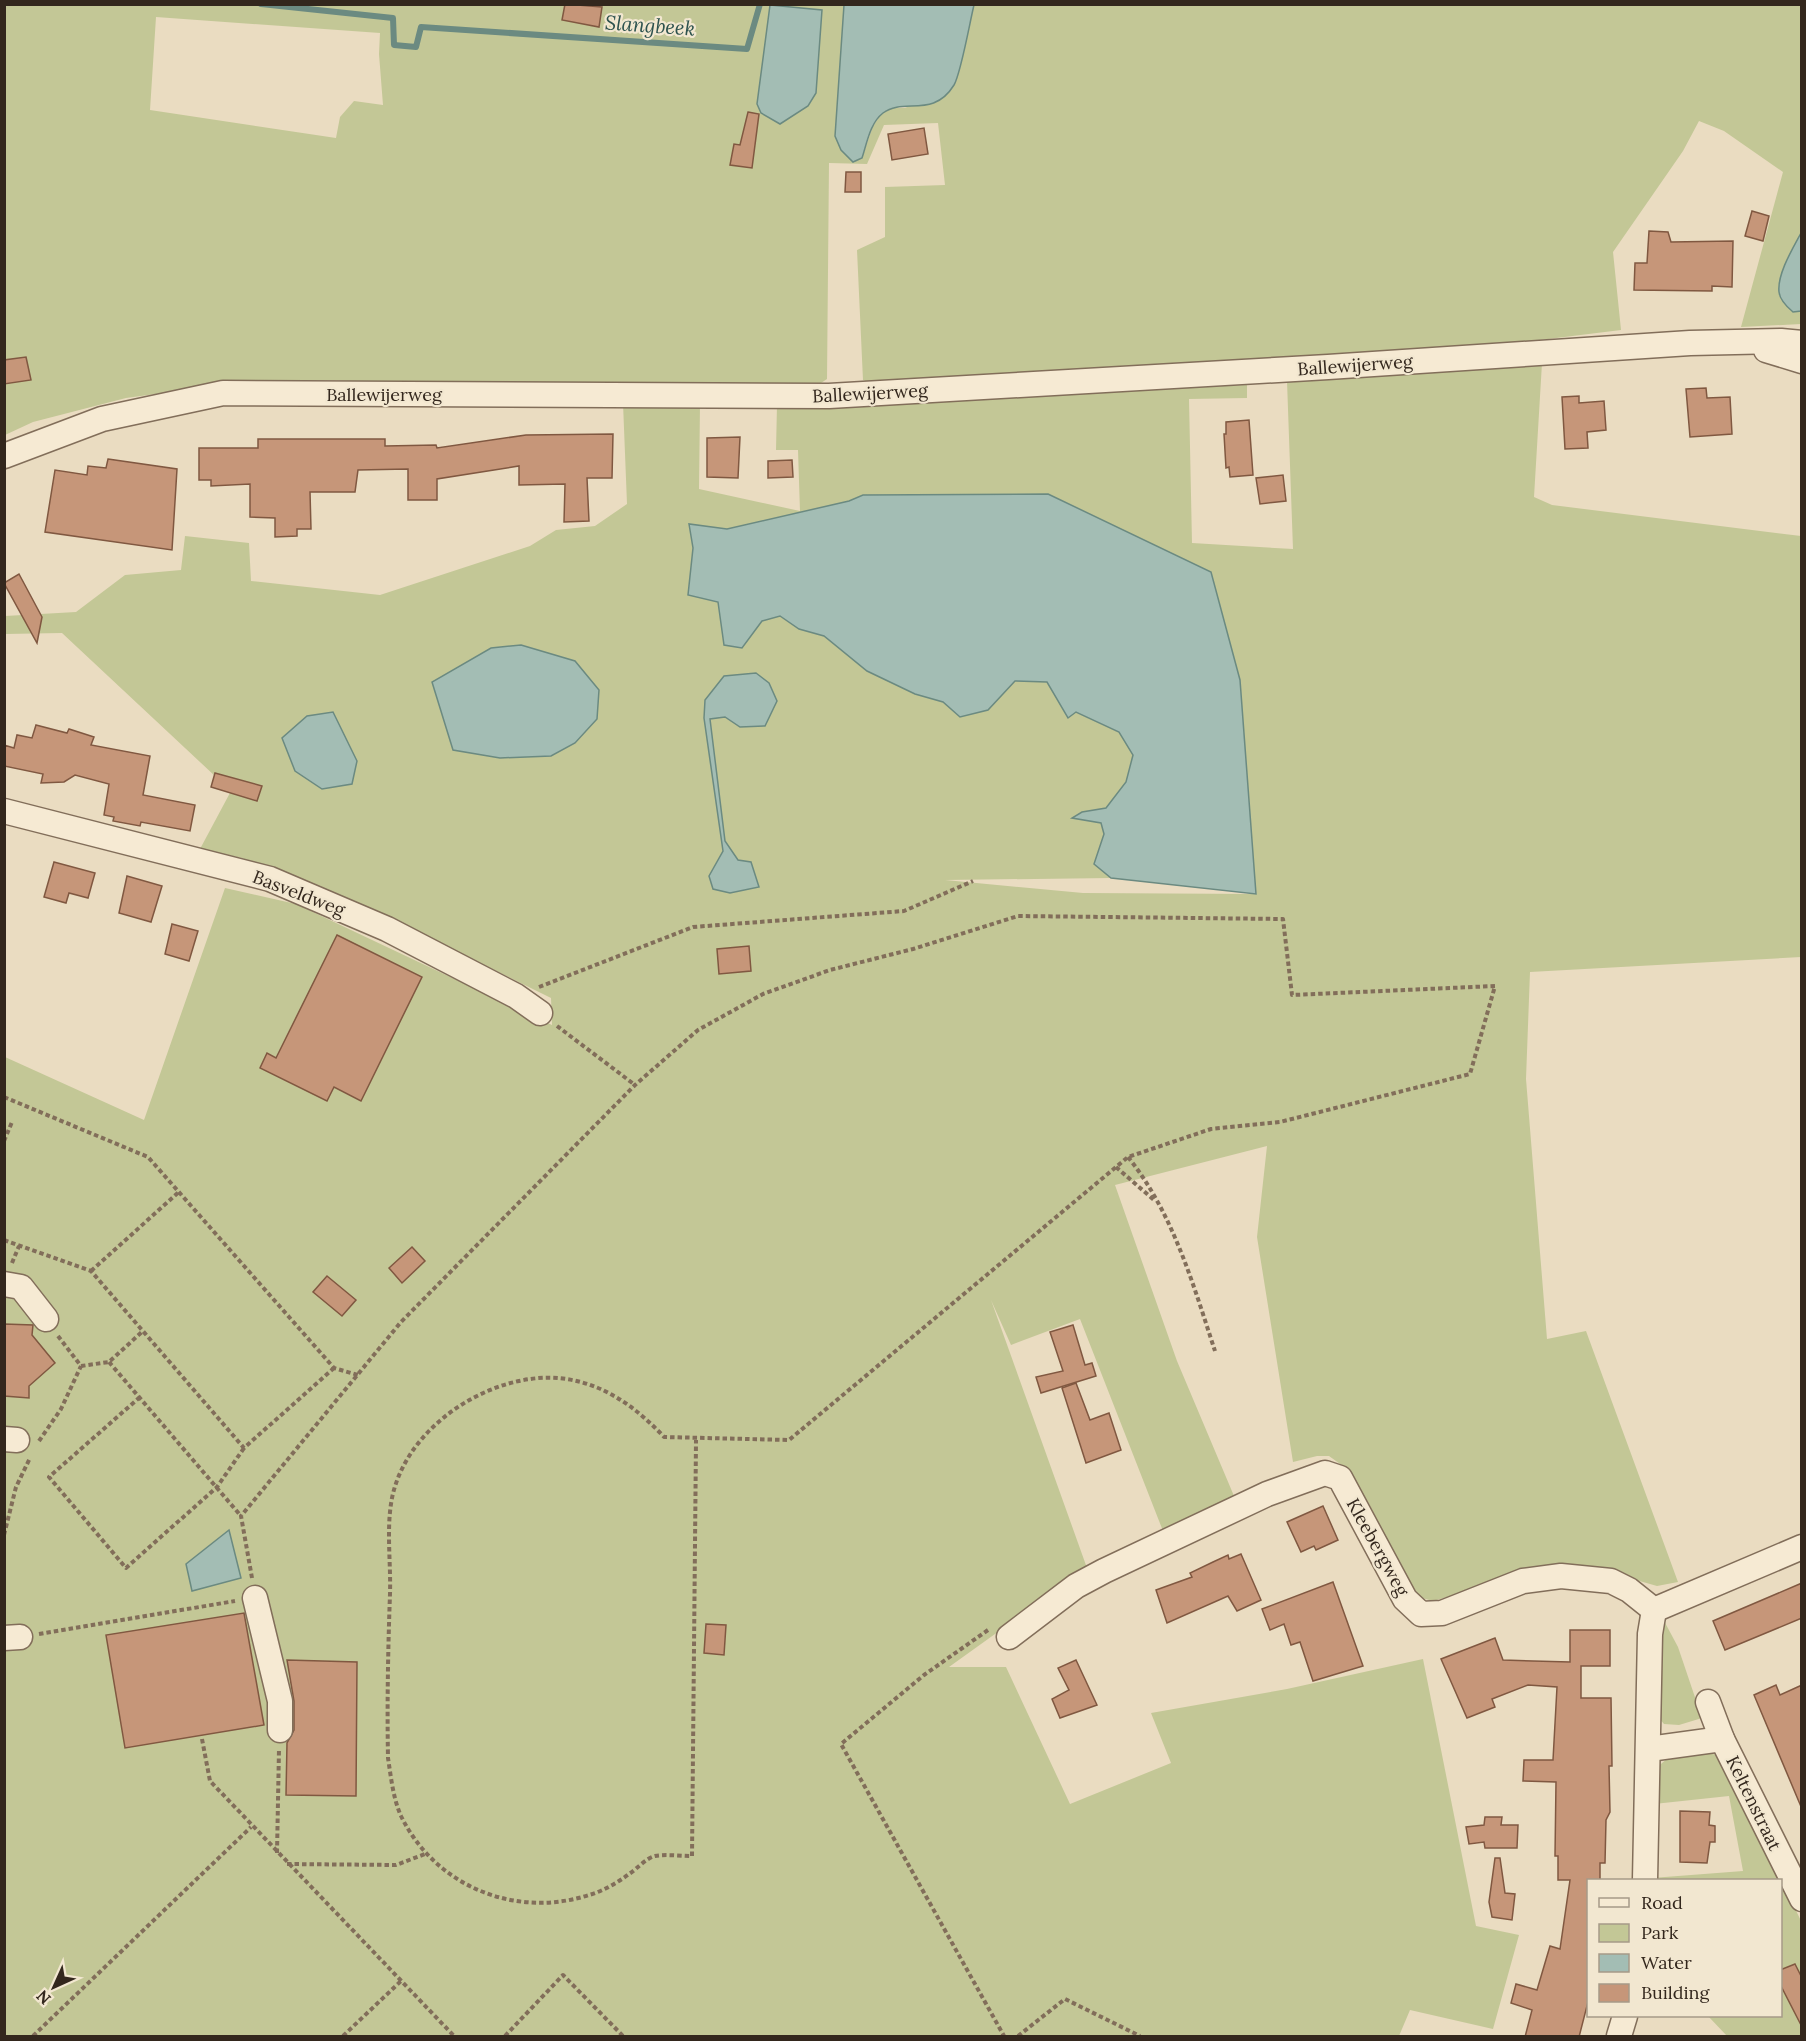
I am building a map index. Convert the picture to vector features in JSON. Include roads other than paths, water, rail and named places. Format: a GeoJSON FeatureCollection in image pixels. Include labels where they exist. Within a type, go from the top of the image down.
{"type":"FeatureCollection","features":[{"type":"Feature","properties":{"kind":"street","name":"Ballewijerweg"},"geometry":{"type":"LineString","coordinates":[[4,456],[102,419],[223,393],[829,396],[1690,343],[1781,340],[1802,343]]}},
{"type":"Feature","properties":{"kind":"street","name":"Ballewijerweg"},"geometry":{"type":"LineString","coordinates":[[1743,343],[1802,361]]}},
{"type":"Feature","properties":{"kind":"street","name":"Basveldweg"},"geometry":{"type":"LineString","coordinates":[[4,811],[270,879],[387,929],[516,996],[540,1012]]}},
{"type":"Feature","properties":{"kind":"street"},"geometry":{"type":"LineString","coordinates":[[4,1284],[21,1287],[46,1319]]}},
{"type":"Feature","properties":{"kind":"street","name":"Kleebergweg"},"geometry":{"type":"LineString","coordinates":[[999,1633],[1104,1571],[1267,1494],[1325,1473],[1340,1478],[1405,1599],[1421,1614],[1442,1613],[1523,1581],[1562,1576],[1611,1581],[1629,1590],[1654,1610]]}},
{"type":"Feature","properties":{"kind":"street"},"geometry":{"type":"LineString","coordinates":[[1645,1879],[1650,1634],[1654,1610],[1802,1547]]}},
{"type":"Feature","properties":{"kind":"street"},"geometry":{"type":"LineString","coordinates":[[255,1598],[280,1701],[280,1730]]}},
{"type":"Feature","properties":{"kind":"street","name":"Keltenstraat"},"geometry":{"type":"LineString","coordinates":[[1708,1702],[1722,1739],[1802,1899]]}},
{"type":"Feature","properties":{"kind":"street","name":"Keltenstraat"},"geometry":{"type":"LineString","coordinates":[[1649,1749],[1722,1739]]}},
{"type":"Feature","properties":{"kind":"street"},"geometry":{"type":"LineString","coordinates":[[1619,2037],[1625,2017]]}},
{"type":"Feature","properties":{"kind":"water"},"geometry":{"type":"Polygon","coordinates":[[[770,5],[822,10],[816,93],[808,106],[780,124],[761,113],[757,104],[770,5]]]}},
{"type":"Feature","properties":{"kind":"water"},"geometry":{"type":"Polygon","coordinates":[[[844,5],[974,5],[954,85],[946,95],[928,105],[900,107],[883,113],[872,128],[862,158],[853,162],[841,150],[835,136],[844,5]]]}},
{"type":"Feature","properties":{"kind":"water"},"geometry":{"type":"Polygon","coordinates":[[[1801,233],[1801,311],[1793,312],[1781,298],[1779,285],[1786,261],[1801,233]]]}},
{"type":"Feature","properties":{"kind":"water"},"geometry":{"type":"Polygon","coordinates":[[[1048,494],[1211,572],[1240,680],[1256,894],[1111,878],[1094,864],[1104,834],[1101,823],[1072,818],[1082,812],[1106,808],[1126,782],[1133,755],[1119,732],[1076,712],[1068,718],[1047,682],[1015,681],[988,710],[960,717],[943,702],[915,694],[867,671],[824,636],[799,629],[780,616],[762,621],[742,648],[724,645],[718,602],[688,595],[693,548],[689,524],[727,529],[849,501],[863,495],[1048,494]]]}},
{"type":"Feature","properties":{"kind":"water"},"geometry":{"type":"Polygon","coordinates":[[[521,645],[575,661],[599,690],[597,719],[575,743],[551,756],[500,758],[453,750],[432,682],[491,648],[521,645]]]}},
{"type":"Feature","properties":{"kind":"water"},"geometry":{"type":"Polygon","coordinates":[[[756,673],[769,683],[777,701],[765,726],[740,727],[725,717],[710,719],[725,841],[738,860],[751,862],[759,887],[730,893],[713,889],[709,876],[723,851],[704,718],[705,700],[724,676],[756,673]]]}},
{"type":"Feature","properties":{"kind":"water"},"geometry":{"type":"Polygon","coordinates":[[[333,712],[357,761],[352,784],[322,789],[295,771],[282,738],[307,716],[333,712]]]}},
{"type":"Feature","properties":{"kind":"water"},"geometry":{"type":"Polygon","coordinates":[[[229,1530],[241,1578],[192,1591],[186,1564],[229,1530]]]}},
{"type":"Feature","properties":{"kind":"waterway","name":"Slangbeek"},"geometry":{"type":"LineString","coordinates":[[261,4],[393,18],[394,45],[416,47],[421,27],[747,49],[760,4]]}}]}
